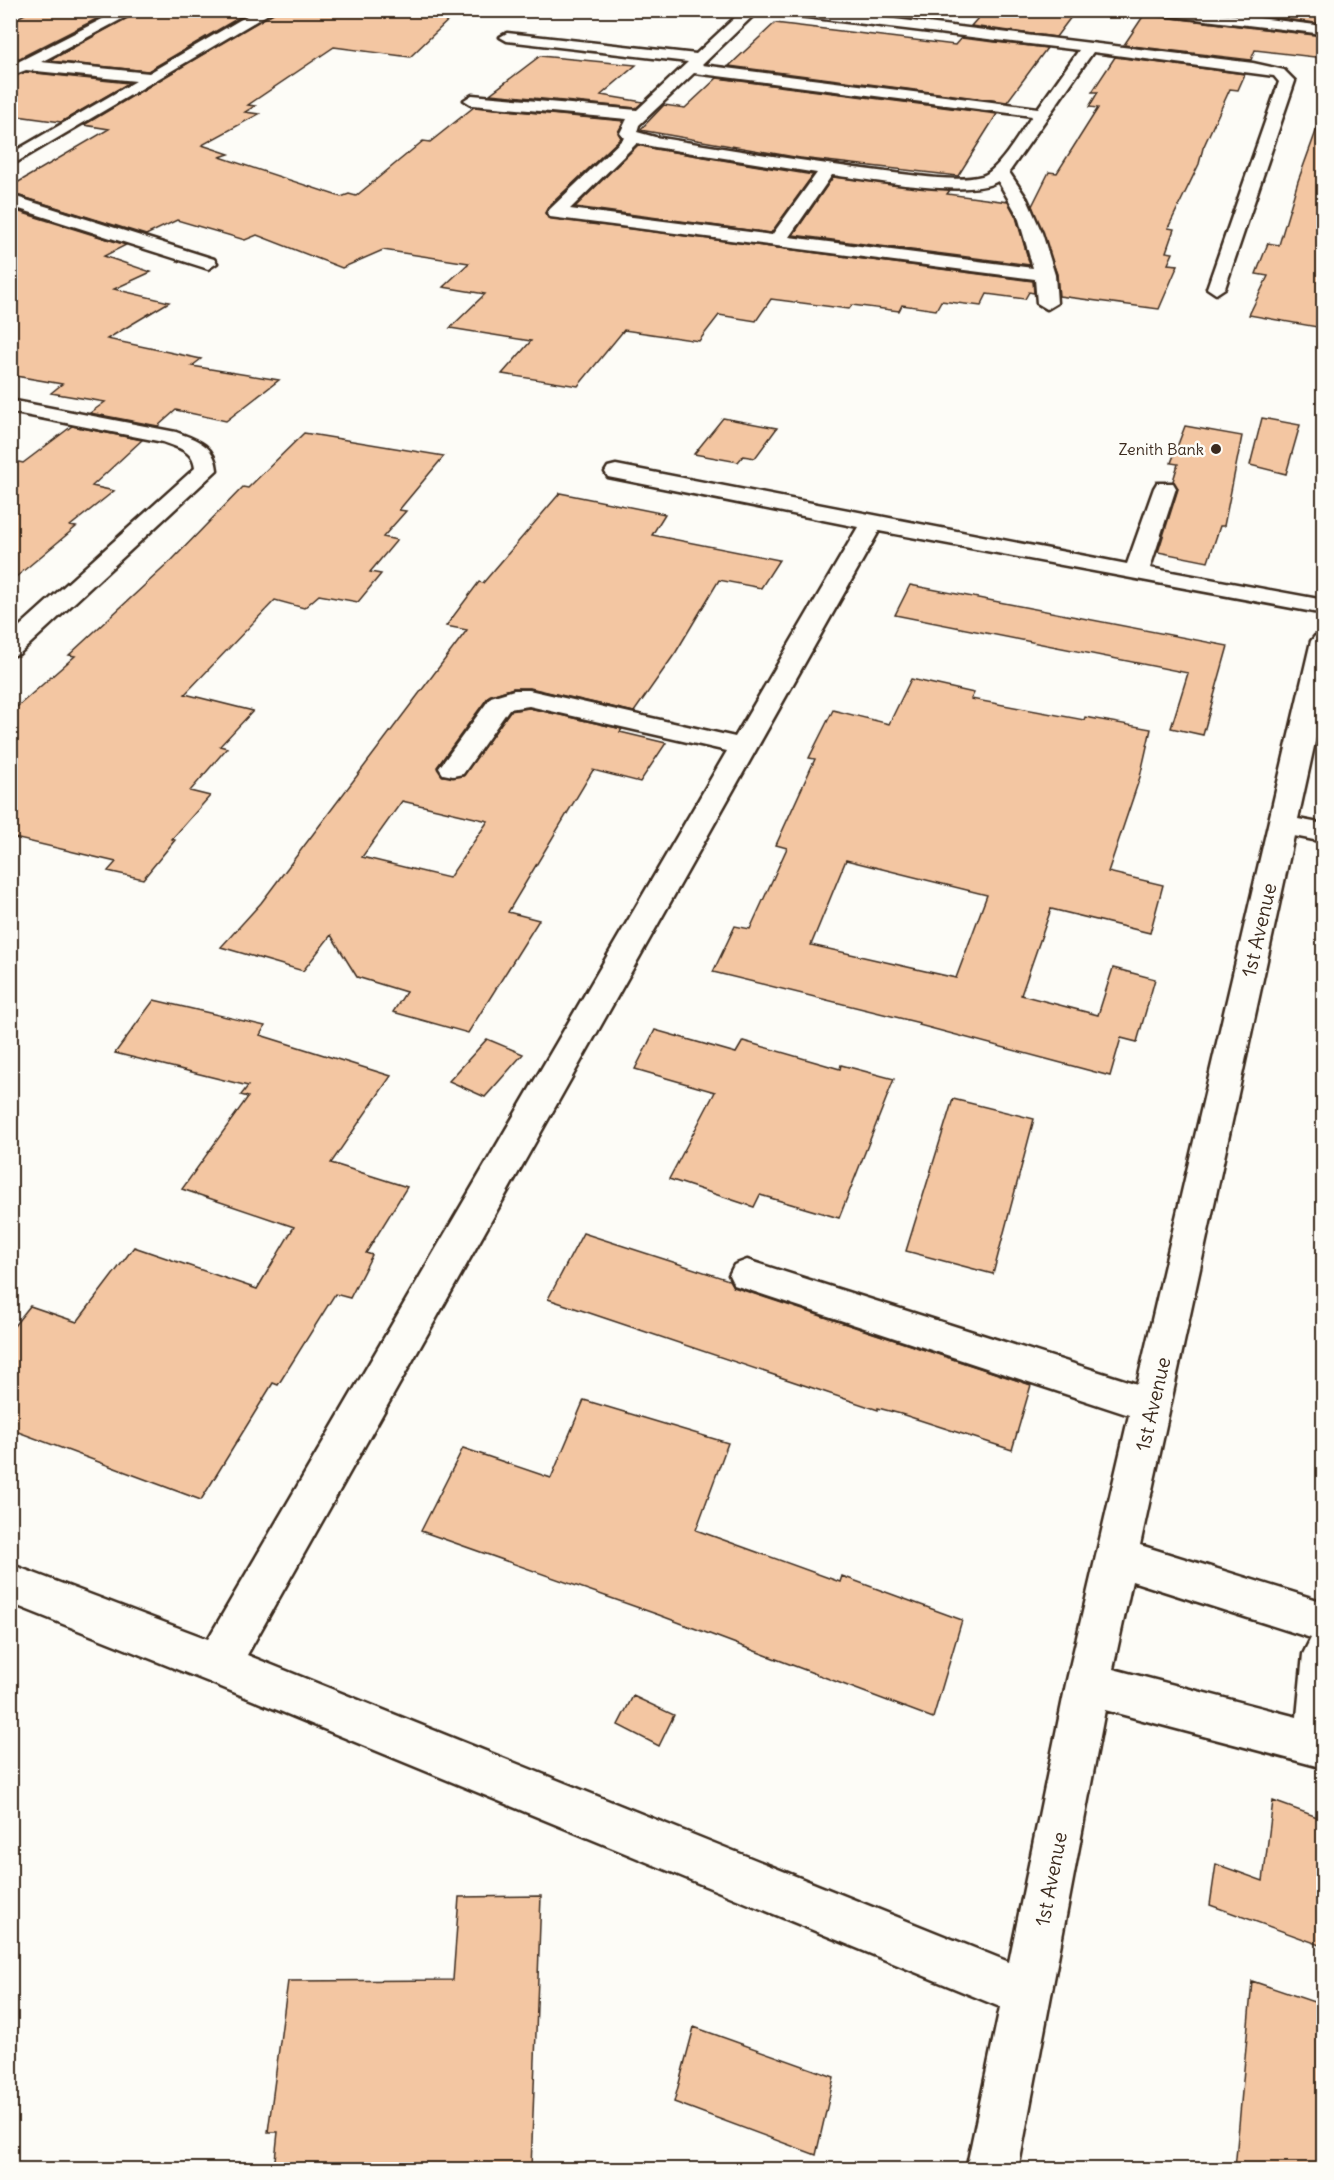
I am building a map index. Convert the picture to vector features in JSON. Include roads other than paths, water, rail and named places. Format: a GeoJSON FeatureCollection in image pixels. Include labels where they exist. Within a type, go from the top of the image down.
{"type":"FeatureCollection","features":[{"type":"Feature","properties":{"kind":"street"},"geometry":{"type":"LineString","coordinates":[[17,69],[132,10]]}},
{"type":"Feature","properties":{"kind":"street"},"geometry":{"type":"LineString","coordinates":[[10,161],[268,10]]}},
{"type":"Feature","properties":{"kind":"street"},"geometry":{"type":"LineString","coordinates":[[752,10],[640,115],[627,133],[634,137],[828,169],[930,182],[988,180],[1000,172],[1089,47]]}},
{"type":"Feature","properties":{"kind":"street"},"geometry":{"type":"LineString","coordinates":[[782,10],[1253,67],[1279,73],[1287,81],[1216,288]]}},
{"type":"Feature","properties":{"kind":"street"},"geometry":{"type":"LineString","coordinates":[[918,27],[932,10]]}},
{"type":"Feature","properties":{"kind":"street"},"geometry":{"type":"LineString","coordinates":[[1154,10],[1323,30]]}},
{"type":"Feature","properties":{"kind":"street"},"geometry":{"type":"LineString","coordinates":[[507,37],[1041,113]]}},
{"type":"Feature","properties":{"kind":"street"},"geometry":{"type":"LineString","coordinates":[[17,69],[151,78]]}},
{"type":"Feature","properties":{"kind":"street"},"geometry":{"type":"LineString","coordinates":[[471,100],[640,115]]}},
{"type":"Feature","properties":{"kind":"street"},"geometry":{"type":"LineString","coordinates":[[634,137],[556,213],[1046,275]]}},
{"type":"Feature","properties":{"kind":"street"},"geometry":{"type":"LineString","coordinates":[[777,241],[828,169]]}},
{"type":"Feature","properties":{"kind":"street"},"geometry":{"type":"LineString","coordinates":[[1000,172],[1019,197],[1046,275],[1047,303]]}},
{"type":"Feature","properties":{"kind":"street"},"geometry":{"type":"LineString","coordinates":[[10,200],[208,264]]}},
{"type":"Feature","properties":{"kind":"street"},"geometry":{"type":"LineString","coordinates":[[10,406],[168,436],[194,446],[205,458],[206,470],[10,649]]}},
{"type":"Feature","properties":{"kind":"street"},"geometry":{"type":"LineString","coordinates":[[616,472],[872,523],[1323,607]]}},
{"type":"Feature","properties":{"kind":"street"},"geometry":{"type":"LineString","coordinates":[[1136,573],[1165,488]]}},
{"type":"Feature","properties":{"kind":"street"},"geometry":{"type":"LineString","coordinates":[[218,1664],[872,523]]}},
{"type":"Feature","properties":{"kind":"street","name":"1st Avenue"},"geometry":{"type":"LineString","coordinates":[[992,2169],[1029,1994],[1088,1684],[1119,1558],[1283,825],[1314,731],[1323,641]]}},
{"type":"Feature","properties":{"kind":"street"},"geometry":{"type":"LineString","coordinates":[[453,768],[500,703],[514,698],[529,698],[743,747]]}},
{"type":"Feature","properties":{"kind":"street"},"geometry":{"type":"LineString","coordinates":[[1283,825],[1323,833]]}},
{"type":"Feature","properties":{"kind":"street"},"geometry":{"type":"LineString","coordinates":[[747,1275],[1153,1406]]}},
{"type":"Feature","properties":{"kind":"street"},"geometry":{"type":"LineString","coordinates":[[1119,1558],[1323,1622]]}},
{"type":"Feature","properties":{"kind":"street"},"geometry":{"type":"LineString","coordinates":[[10,1583],[218,1664],[1029,1994]]}},
{"type":"Feature","properties":{"kind":"street"},"geometry":{"type":"LineString","coordinates":[[1088,1684],[1320,1745],[1323,1654]]}},
{"type":"Feature","properties":{"kind":"place","name":"Zenith Bank"},"geometry":{"type":"Point","coordinates":[1216,449]}}]}
